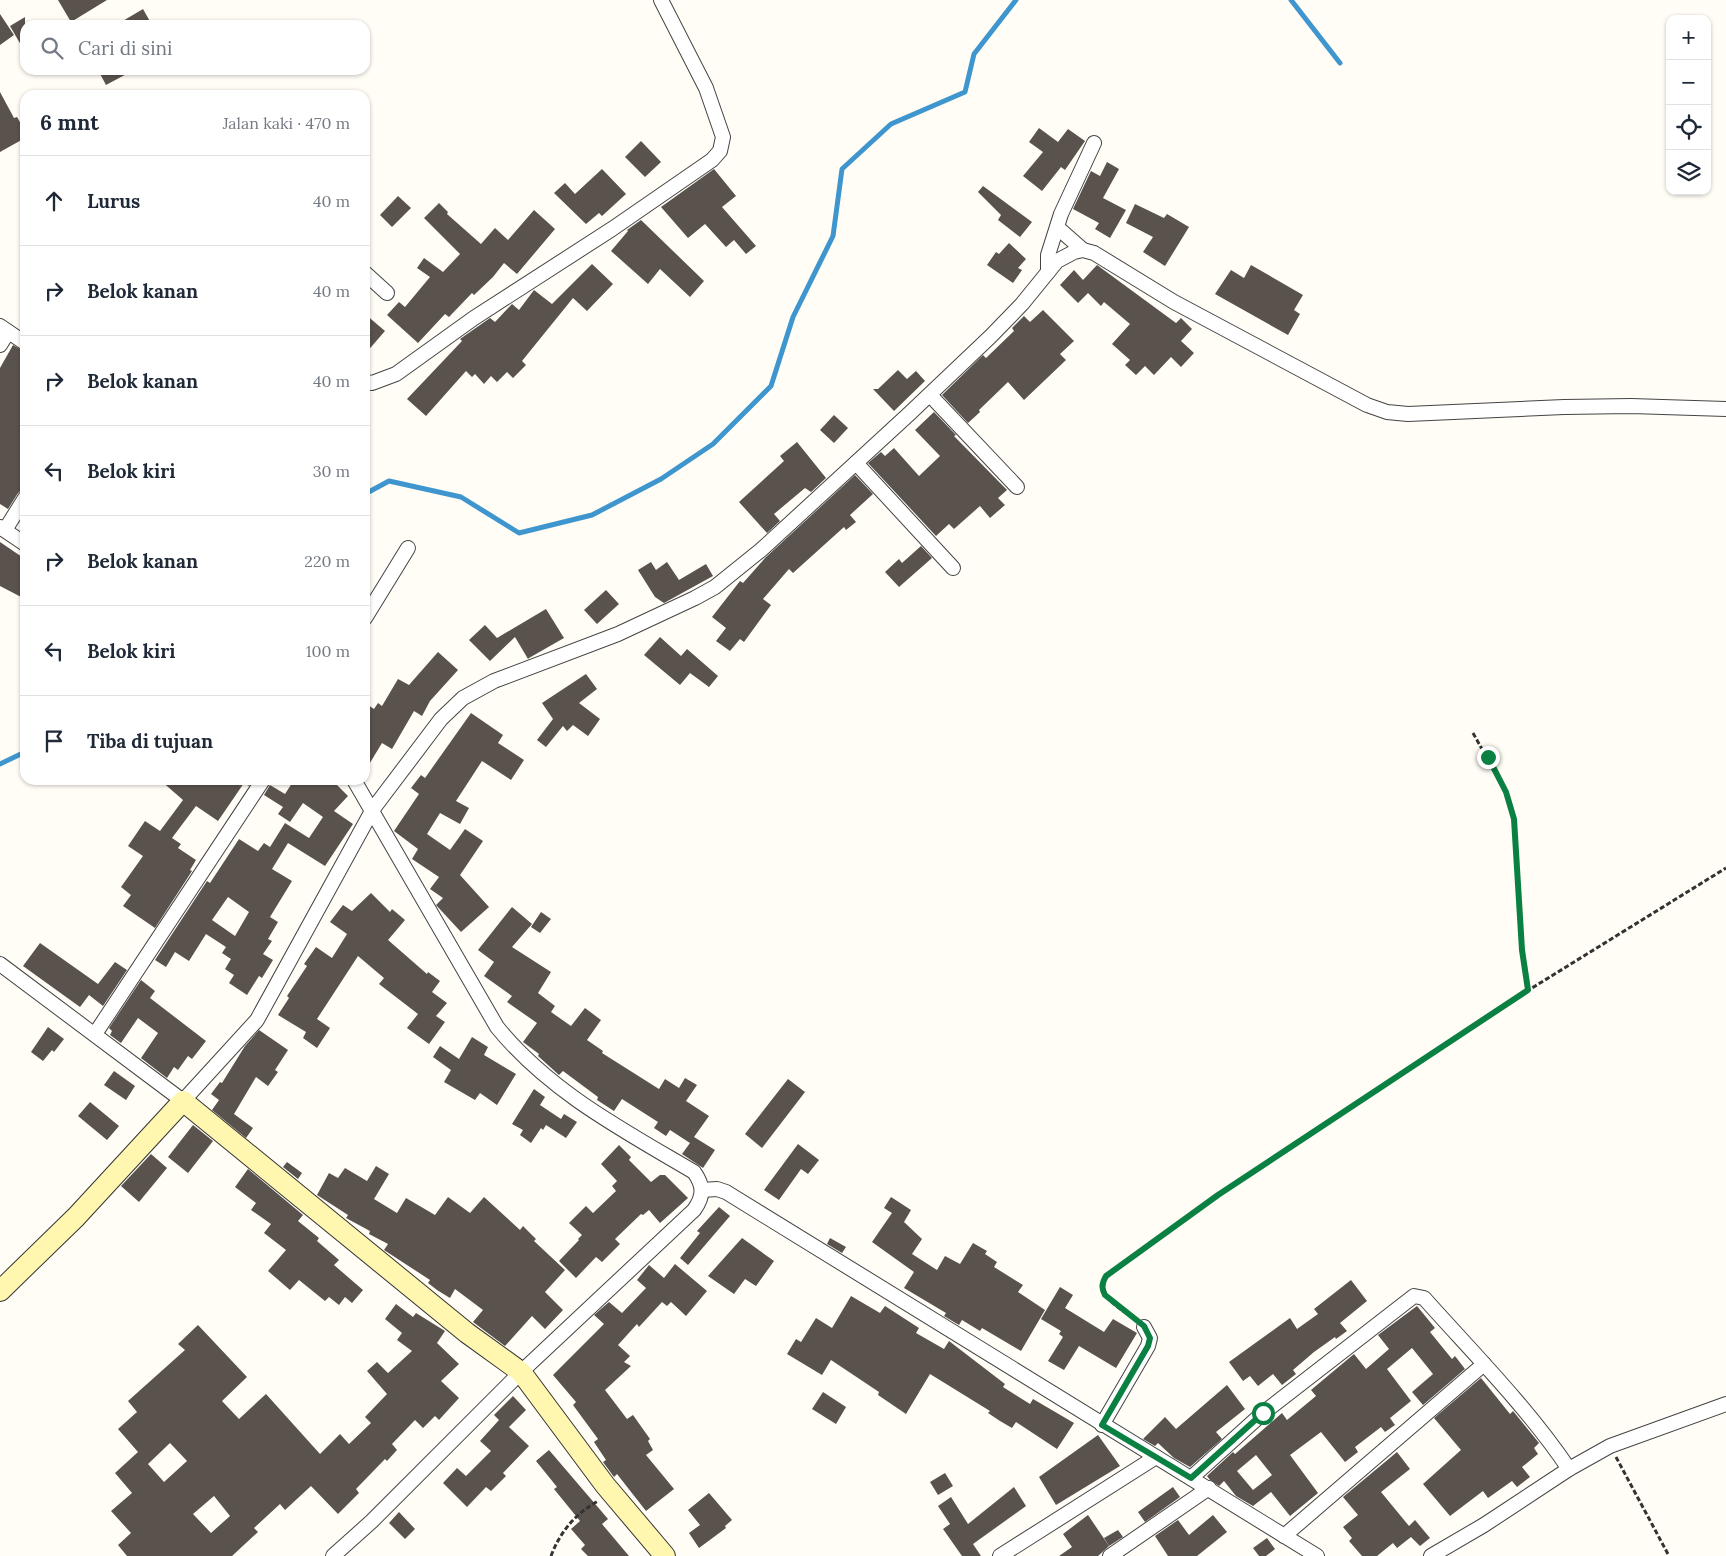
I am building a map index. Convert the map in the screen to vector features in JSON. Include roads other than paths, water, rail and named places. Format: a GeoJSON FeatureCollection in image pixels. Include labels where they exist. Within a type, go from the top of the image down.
{"type":"FeatureCollection","features":[{"type":"Feature","properties":{"kind":"street"},"geometry":{"type":"LineString","coordinates":[[370,383],[396,374],[474,318],[627,219],[712,160],[720,151],[723,137],[706,88],[661,0]]}},
{"type":"Feature","properties":{"kind":"street"},"geometry":{"type":"LineString","coordinates":[[1048,272],[1048,255],[1058,228],[1060,214],[1094,143]]}},
{"type":"Feature","properties":{"kind":"street"},"geometry":{"type":"LineString","coordinates":[[1058,228],[1083,250],[1109,261],[1174,302],[1367,405],[1387,412],[1408,414],[1621,406],[1726,409]]}},
{"type":"Feature","properties":{"kind":"street"},"geometry":{"type":"LineString","coordinates":[[0,1291],[76,1217],[257,1020],[373,809],[441,719],[463,698],[494,681],[585,648],[695,598],[714,587],[762,550],[930,395],[1016,310],[1048,272],[1066,255],[1083,250]]}},
{"type":"Feature","properties":{"kind":"street"},"geometry":{"type":"LineString","coordinates":[[370,278],[387,293]]}},
{"type":"Feature","properties":{"kind":"street"},"geometry":{"type":"LineString","coordinates":[[0,345],[4,329],[20,340]]}},
{"type":"Feature","properties":{"kind":"street"},"geometry":{"type":"LineString","coordinates":[[930,395],[1017,487]]}},
{"type":"Feature","properties":{"kind":"street"},"geometry":{"type":"LineString","coordinates":[[856,463],[954,568]]}},
{"type":"Feature","properties":{"kind":"street"},"geometry":{"type":"LineString","coordinates":[[20,505],[2,528],[20,541]]}},
{"type":"Feature","properties":{"kind":"street"},"geometry":{"type":"LineString","coordinates":[[370,610],[408,548]]}},
{"type":"Feature","properties":{"kind":"street"},"geometry":{"type":"LineString","coordinates":[[95,1034],[260,785]]}},
{"type":"Feature","properties":{"kind":"street"},"geometry":{"type":"LineString","coordinates":[[333,1556],[372,1521],[521,1372],[694,1210],[700,1201],[702,1190],[700,1181],[694,1172],[578,1102],[507,1039],[497,1027],[373,809],[357,785]]}},
{"type":"Feature","properties":{"kind":"street"},"geometry":{"type":"LineString","coordinates":[[0,964],[183,1101],[467,1333],[521,1372],[606,1484],[666,1556]]}},
{"type":"Feature","properties":{"kind":"street"},"geometry":{"type":"LineString","coordinates":[[702,1190],[717,1189],[726,1192],[1102,1425],[1209,1488],[1316,1556]]}},
{"type":"Feature","properties":{"kind":"street"},"geometry":{"type":"LineString","coordinates":[[1191,1478],[1263,1413],[1414,1296],[1424,1298],[1484,1364],[1547,1436],[1568,1469]]}},
{"type":"Feature","properties":{"kind":"street"},"geometry":{"type":"LineString","coordinates":[[1102,1425],[1148,1346],[1150,1338],[1144,1326]]}},
{"type":"Feature","properties":{"kind":"street"},"geometry":{"type":"LineString","coordinates":[[1284,1536],[1484,1364]]}},
{"type":"Feature","properties":{"kind":"street"},"geometry":{"type":"LineString","coordinates":[[1431,1556],[1484,1525],[1568,1469],[1610,1446],[1726,1404]]}},
{"type":"Feature","properties":{"kind":"street"},"geometry":{"type":"LineString","coordinates":[[1000,1556],[1156,1457]]}},
{"type":"Feature","properties":{"kind":"street"},"geometry":{"type":"LineString","coordinates":[[1110,1556],[1209,1488]]}},
{"type":"Feature","properties":{"kind":"waterway"},"geometry":{"type":"LineString","coordinates":[[370,491],[389,481],[461,497],[519,533],[592,515],[661,479],[713,444],[771,386],[793,317],[833,236],[842,169],[891,124],[965,92],[974,54],[1016,0]]}},
{"type":"Feature","properties":{"kind":"waterway"},"geometry":{"type":"LineString","coordinates":[[1291,0],[1340,63]]}},
{"type":"Feature","properties":{"kind":"waterway"},"geometry":{"type":"LineString","coordinates":[[0,764],[20,754]]}}]}
